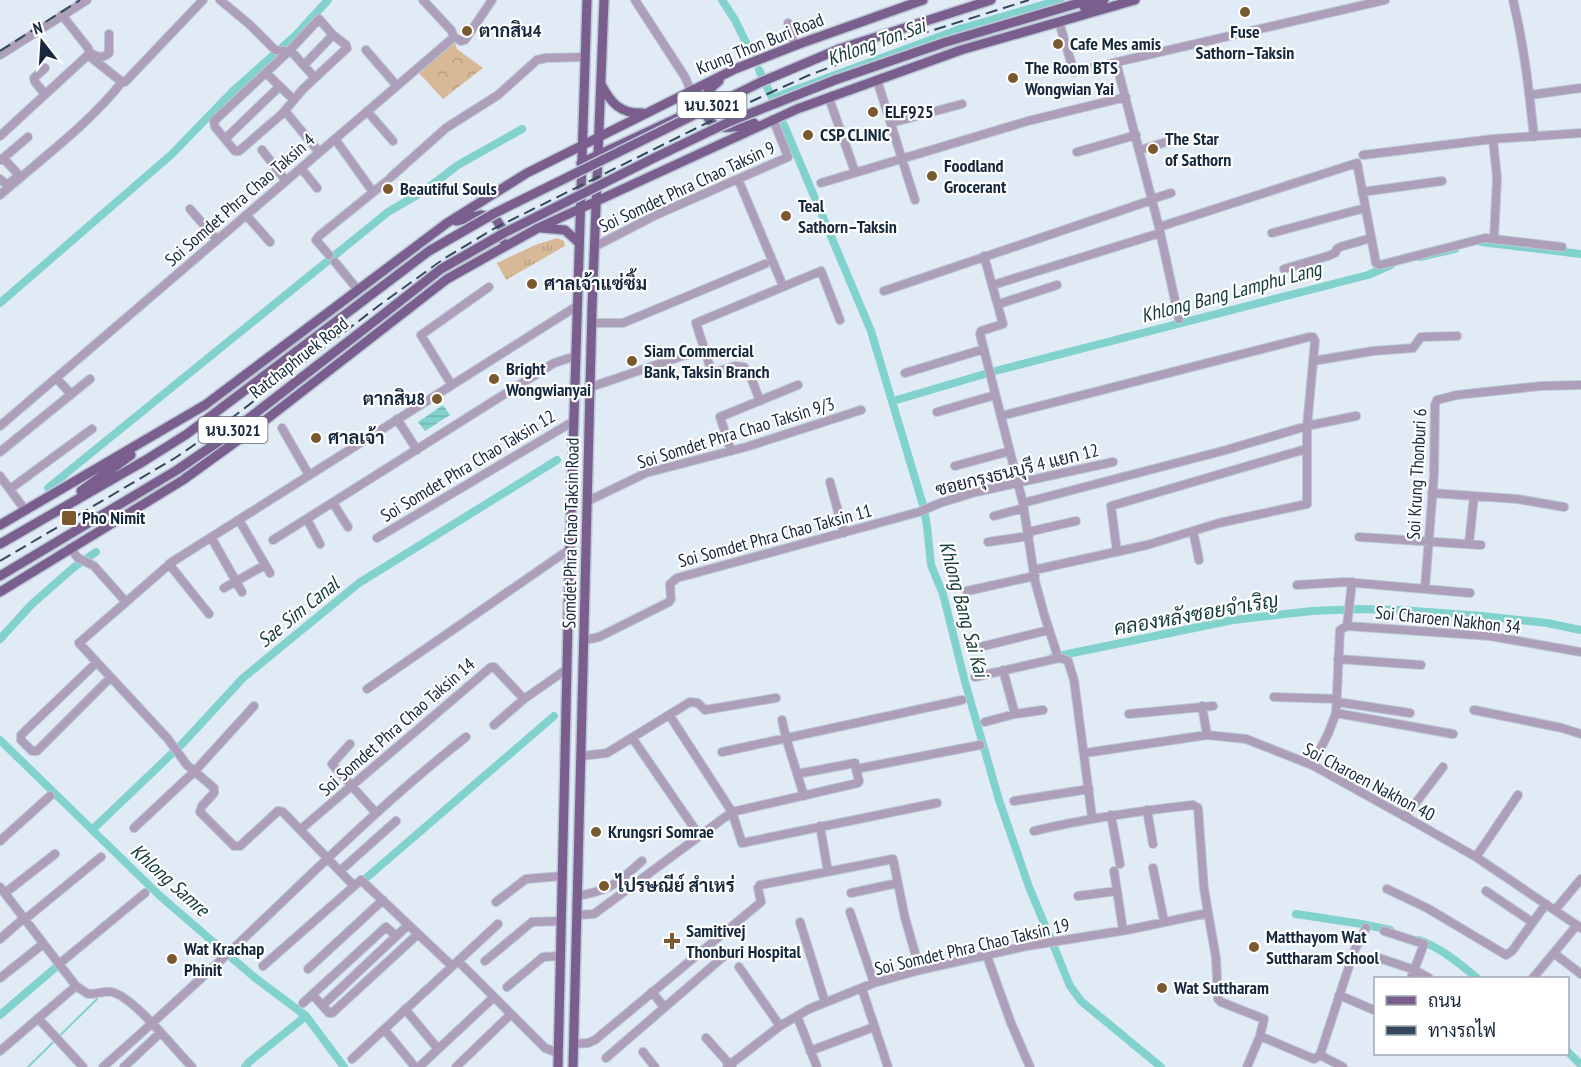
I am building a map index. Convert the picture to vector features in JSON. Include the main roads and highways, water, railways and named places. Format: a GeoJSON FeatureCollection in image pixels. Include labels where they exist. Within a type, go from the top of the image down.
{"type":"FeatureCollection","features":[{"type":"Feature","properties":{"kind":"main road","name":"Somdet Phra Chao Taksin Road"},"geometry":{"type":"LineString","coordinates":[[558,1067],[579,209],[585,164],[581,145],[587,0]]}},
{"type":"Feature","properties":{"kind":"main road","name":"Somdet Phra Chao Taksin Road"},"geometry":{"type":"LineString","coordinates":[[573,1067],[594,247],[604,0]]}},
{"type":"Feature","properties":{"kind":"main road","name":"Krung Thon Buri Road"},"geometry":{"type":"LineString","coordinates":[[581,145],[735,69],[923,0]]}},
{"type":"Feature","properties":{"kind":"main road","name":"Krung Thon Buri Road"},"geometry":{"type":"LineString","coordinates":[[585,164],[761,82],[839,49],[991,0]]}},
{"type":"Feature","properties":{"kind":"main road","name":"Ratchaphruek Road"},"geometry":{"type":"LineString","coordinates":[[0,576],[177,470],[218,442],[441,269],[504,233],[731,121],[835,80],[946,42],[1089,0]]}},
{"type":"Feature","properties":{"kind":"main road"},"geometry":{"type":"LineString","coordinates":[[596,202],[773,119],[1104,0]]}},
{"type":"Feature","properties":{"kind":"main road"},"geometry":{"type":"LineString","coordinates":[[961,50],[1135,0]]}},
{"type":"Feature","properties":{"kind":"main road"},"geometry":{"type":"LineString","coordinates":[[735,69],[708,91],[703,107],[706,115],[713,124],[721,127],[773,119]]}},
{"type":"Feature","properties":{"kind":"main road"},"geometry":{"type":"LineString","coordinates":[[601,85],[610,100],[620,110],[633,113],[647,112]]}},
{"type":"Feature","properties":{"kind":"main road"},"geometry":{"type":"LineString","coordinates":[[585,164],[598,154],[686,114],[695,112],[706,115]]}},
{"type":"Feature","properties":{"kind":"main road","name":"Ratchaphruek Road"},"geometry":{"type":"LineString","coordinates":[[0,525],[179,421],[225,391],[447,223],[527,172],[581,145]]}},
{"type":"Feature","properties":{"kind":"main road","name":"Ratchaphruek Road"},"geometry":{"type":"LineString","coordinates":[[0,544],[187,434],[429,251],[585,164]]}},
{"type":"Feature","properties":{"kind":"main road","name":"นบ.3021"},"geometry":{"type":"LineString","coordinates":[[579,209],[596,202]]}},
{"type":"Feature","properties":{"kind":"main road","name":"Ratchaphruek Road"},"geometry":{"type":"LineString","coordinates":[[0,592],[157,496],[211,460],[447,279],[538,228],[579,209]]}},
{"type":"Feature","properties":{"kind":"main road"},"geometry":{"type":"LineString","coordinates":[[447,223],[481,215],[495,218],[502,228],[502,243],[491,253]]}},
{"type":"Feature","properties":{"kind":"main road"},"geometry":{"type":"LineString","coordinates":[[538,228],[565,230],[579,243]]}},
{"type":"Feature","properties":{"kind":"main road"},"geometry":{"type":"LineString","coordinates":[[40,520],[179,421]]}},
{"type":"Feature","properties":{"kind":"main road"},"geometry":{"type":"LineString","coordinates":[[71,533],[157,496]]}},
{"type":"Feature","properties":{"kind":"main road"},"geometry":{"type":"LineString","coordinates":[[561,901],[577,898]]}},
{"type":"Feature","properties":{"kind":"main road"},"geometry":{"type":"LineString","coordinates":[[561,925],[576,928]]}},
{"type":"Feature","properties":{"kind":"waterway"},"geometry":{"type":"LineString","coordinates":[[0,303],[172,154],[233,91],[296,35],[328,0]]}},
{"type":"Feature","properties":{"kind":"waterway","name":"Khlong Bang Sai Kai"},"geometry":{"type":"LineString","coordinates":[[722,0],[735,20],[752,55]]}},
{"type":"Feature","properties":{"kind":"waterway","name":"Khlong Ton Sai"},"geometry":{"type":"LineString","coordinates":[[773,98],[960,29],[1060,0]]}},
{"type":"Feature","properties":{"kind":"waterway","name":"Khlong Bang Sai Kai"},"geometry":{"type":"LineString","coordinates":[[759,70],[774,102]]}},
{"type":"Feature","properties":{"kind":"waterway","name":"Khlong Bang Sai Kai"},"geometry":{"type":"LineString","coordinates":[[784,125],[871,331],[923,505],[931,565],[943,594],[965,682],[999,800],[1029,887],[1070,986],[1081,1001],[1161,1067]]}},
{"type":"Feature","properties":{"kind":"waterway"},"geometry":{"type":"LineString","coordinates":[[48,488],[388,212],[424,191],[458,165],[522,129]]}},
{"type":"Feature","properties":{"kind":"waterway","name":"Khlong Bang Lamphu Lang"},"geometry":{"type":"LineString","coordinates":[[1481,242],[1581,254]]}},
{"type":"Feature","properties":{"kind":"waterway","name":"Khlong Bang Lamphu Lang"},"geometry":{"type":"LineString","coordinates":[[1420,257],[1455,249]]}},
{"type":"Feature","properties":{"kind":"waterway","name":"Khlong Bang Lamphu Lang"},"geometry":{"type":"LineString","coordinates":[[893,401],[995,371],[1368,275],[1391,265]]}},
{"type":"Feature","properties":{"kind":"waterway","name":"Sae Sim Canal"},"geometry":{"type":"LineString","coordinates":[[92,830],[183,743],[243,678],[359,583],[557,460]]}},
{"type":"Feature","properties":{"kind":"waterway"},"geometry":{"type":"LineString","coordinates":[[0,639],[31,605],[73,568],[96,552]]}},
{"type":"Feature","properties":{"kind":"waterway","name":"คลองหลังซอยจำเริญ"},"geometry":{"type":"LineString","coordinates":[[1053,657],[1233,620],[1312,611],[1401,610],[1547,623],[1581,630]]}},
{"type":"Feature","properties":{"kind":"waterway"},"geometry":{"type":"LineString","coordinates":[[365,879],[554,716]]}},
{"type":"Feature","properties":{"kind":"waterway","name":"Khlong Samre"},"geometry":{"type":"LineString","coordinates":[[0,740],[160,896],[254,977],[306,1016],[344,1067]]}},
{"type":"Feature","properties":{"kind":"waterway"},"geometry":{"type":"LineString","coordinates":[[1296,914],[1390,930]]}},
{"type":"Feature","properties":{"kind":"waterway"},"geometry":{"type":"LineString","coordinates":[[1419,940],[1457,961],[1476,977]]}},
{"type":"Feature","properties":{"kind":"waterway"},"geometry":{"type":"LineString","coordinates":[[0,1015],[55,968]]}},
{"type":"Feature","properties":{"kind":"waterway"},"geometry":{"type":"LineString","coordinates":[[28,1067],[97,999]]}},
{"type":"Feature","properties":{"kind":"waterway"},"geometry":{"type":"LineString","coordinates":[[245,1067],[306,1016]]}},
{"type":"Feature","properties":{"kind":"waterway"},"geometry":{"type":"LineString","coordinates":[[1569,1053],[1581,1065]]}},
{"type":"Feature","properties":{"kind":"railway"},"geometry":{"type":"LineString","coordinates":[[0,51],[80,0]]}},
{"type":"Feature","properties":{"kind":"railway"},"geometry":{"type":"LineString","coordinates":[[0,561],[175,458],[216,430],[381,304],[445,258],[495,228],[737,108],[807,76],[902,40],[1029,0]]}},
{"type":"Feature","properties":{"kind":"place","name":"Fuse Sathorn–Taksin"},"geometry":{"type":"Point","coordinates":[1245,12]}},
{"type":"Feature","properties":{"kind":"place","name":"ตากสิน4"},"geometry":{"type":"Point","coordinates":[467,31]}},
{"type":"Feature","properties":{"kind":"place","name":"Cafe Mes amis"},"geometry":{"type":"Point","coordinates":[1058,44]}},
{"type":"Feature","properties":{"kind":"place","name":"The Room BTS Wongwian Yai"},"geometry":{"type":"Point","coordinates":[1013,78]}},
{"type":"Feature","properties":{"kind":"place","name":"ELF925"},"geometry":{"type":"Point","coordinates":[873,112]}},
{"type":"Feature","properties":{"kind":"place","name":"CSP CLINIC"},"geometry":{"type":"Point","coordinates":[808,135]}},
{"type":"Feature","properties":{"kind":"place","name":"The Star of Sathorn"},"geometry":{"type":"Point","coordinates":[1153,149]}},
{"type":"Feature","properties":{"kind":"place","name":"Foodland Grocerant"},"geometry":{"type":"Point","coordinates":[932,176]}},
{"type":"Feature","properties":{"kind":"place","name":"Beautiful Souls"},"geometry":{"type":"Point","coordinates":[388,189]}},
{"type":"Feature","properties":{"kind":"place","name":"Teal Sathorn–Taksin"},"geometry":{"type":"Point","coordinates":[786,216]}},
{"type":"Feature","properties":{"kind":"place","name":"ศาลเจ้าแซ่ซิ้ม"},"geometry":{"type":"Point","coordinates":[532,284]}},
{"type":"Feature","properties":{"kind":"place","name":"Siam Commercial Bank, Taksin Branch"},"geometry":{"type":"Point","coordinates":[632,361]}},
{"type":"Feature","properties":{"kind":"place","name":"Bright Wongwianyai"},"geometry":{"type":"Point","coordinates":[494,379]}},
{"type":"Feature","properties":{"kind":"place","name":"ตากสิน8"},"geometry":{"type":"Point","coordinates":[437,399]}},
{"type":"Feature","properties":{"kind":"place","name":"ศาลเจ้า"},"geometry":{"type":"Point","coordinates":[316,438]}},
{"type":"Feature","properties":{"kind":"place","name":"Pho Nimit"},"geometry":{"type":"Point","coordinates":[69,518]}},
{"type":"Feature","properties":{"kind":"place","name":"Krungsri Somrae"},"geometry":{"type":"Point","coordinates":[596,832]}},
{"type":"Feature","properties":{"kind":"place","name":"ไปรษณีย์ สำเหร่"},"geometry":{"type":"Point","coordinates":[604,886]}},
{"type":"Feature","properties":{"kind":"place","name":"Samitivej Thonburi Hospital"},"geometry":{"type":"Point","coordinates":[672,941]}},
{"type":"Feature","properties":{"kind":"place","name":"Matthayom Wat Suttharam School"},"geometry":{"type":"Point","coordinates":[1254,947]}},
{"type":"Feature","properties":{"kind":"place","name":"Wat Krachap Phinit"},"geometry":{"type":"Point","coordinates":[172,959]}},
{"type":"Feature","properties":{"kind":"place","name":"Wat Suttharam"},"geometry":{"type":"Point","coordinates":[1162,988]}}]}
